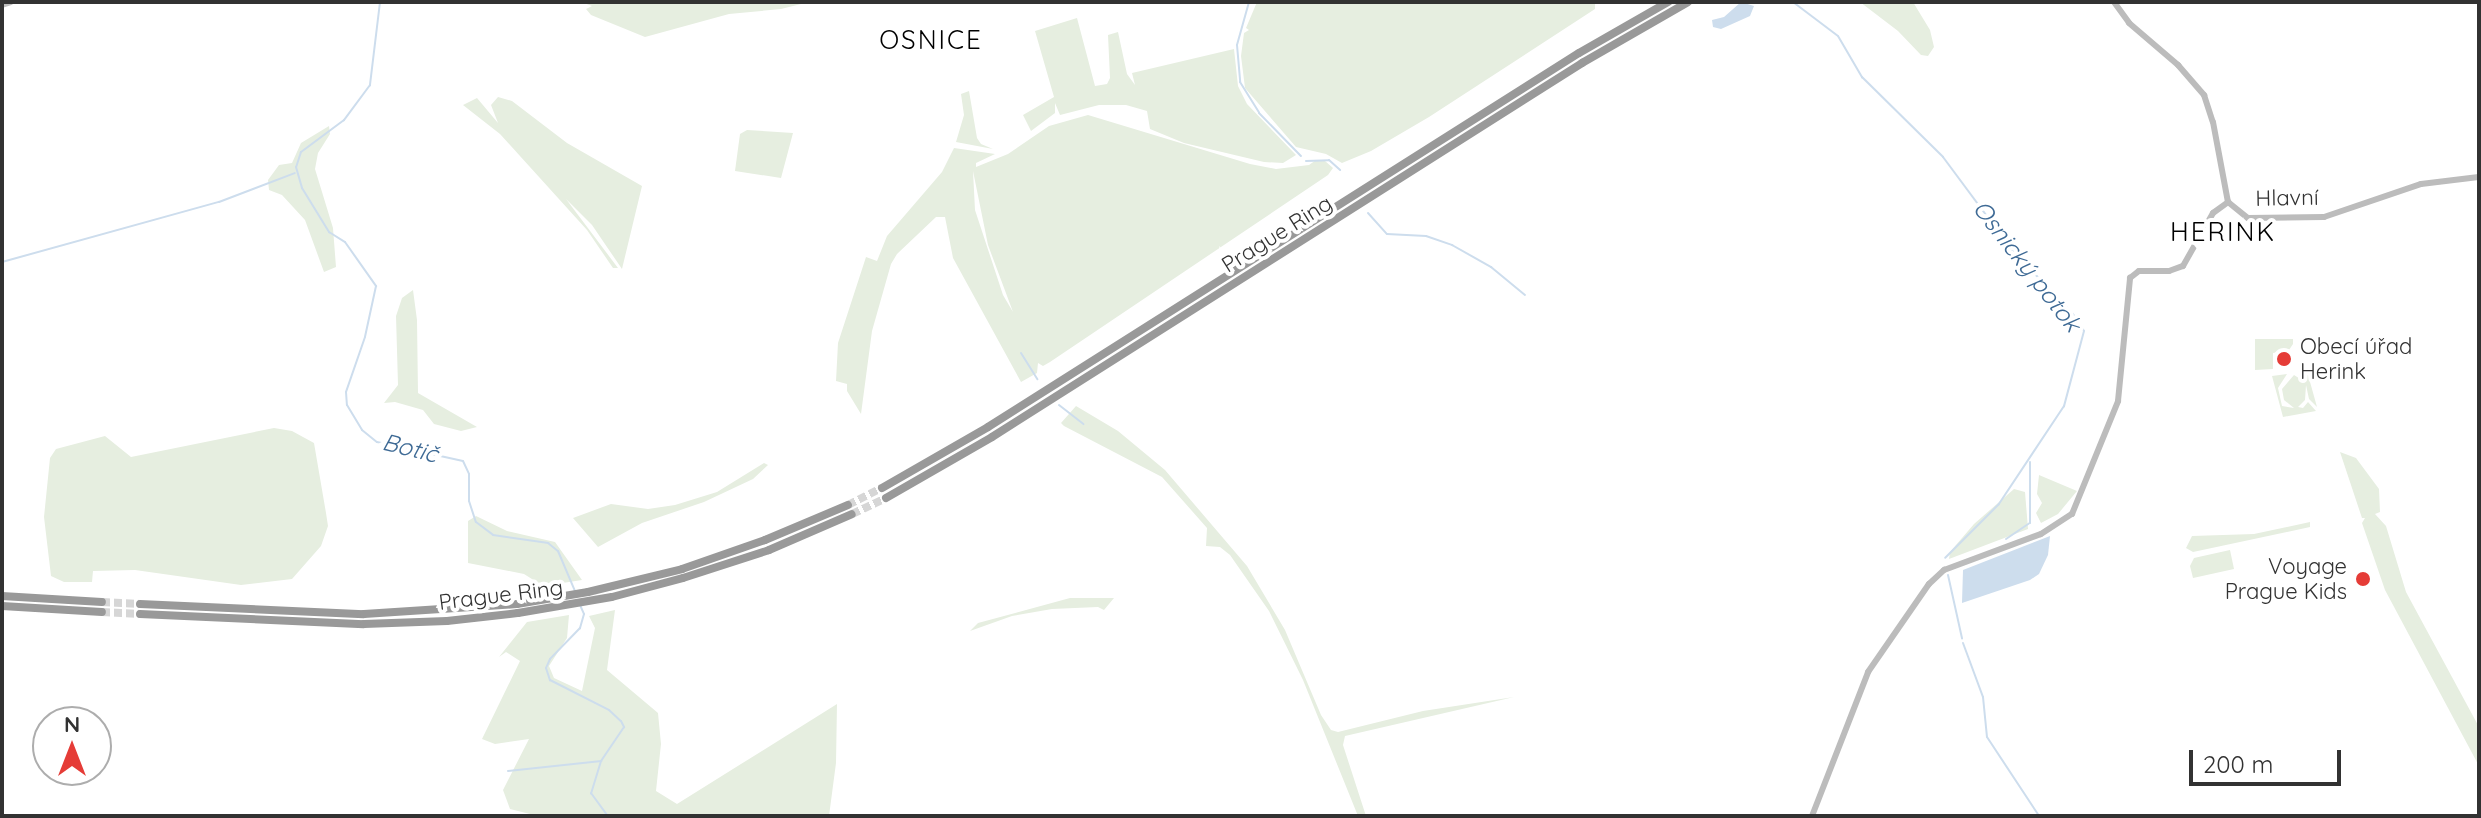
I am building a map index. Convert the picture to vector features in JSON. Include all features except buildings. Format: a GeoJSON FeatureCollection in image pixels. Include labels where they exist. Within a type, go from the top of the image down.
{"type":"FeatureCollection","features":[{"type":"Feature","properties":{"kind":"highway","name":"Prague Ring"},"geometry":{"type":"LineString","coordinates":[[882,488],[976,434],[1579,53],[1668,2]]}},
{"type":"Feature","properties":{"kind":"highway","name":"Prague Ring"},"geometry":{"type":"LineString","coordinates":[[886,498],[992,437],[1582,63],[1688,2]]}},
{"type":"Feature","properties":{"kind":"highway","name":"Prague Ring"},"geometry":{"type":"LineString","coordinates":[[140,604],[351,614],[490,612],[609,587],[734,552],[850,510],[729,565],[612,597],[490,612],[338,624],[140,614]]}},
{"type":"Feature","properties":{"kind":"highway"},"geometry":{"type":"LineString","coordinates":[[2,596],[102,602]]}},
{"type":"Feature","properties":{"kind":"highway"},"geometry":{"type":"LineString","coordinates":[[2,606],[102,612]]}},
{"type":"Feature","properties":{"kind":"street"},"geometry":{"type":"LineString","coordinates":[[2,5],[11,2]]}},
{"type":"Feature","properties":{"kind":"street","name":"Hlavní"},"geometry":{"type":"LineString","coordinates":[[2114,2],[2120,12],[2188,75],[2204,95],[2213,122],[2228,202],[2248,218],[2324,217],[2421,184],[2479,177]]}},
{"type":"Feature","properties":{"kind":"street"},"geometry":{"type":"LineString","coordinates":[[1812,816],[1868,672],[1923,591],[1944,570],[2041,534],[2072,514],[2118,401],[2130,278],[2139,271],[2169,271],[2183,266],[2213,213],[2228,202]]}},
{"type":"Feature","properties":{"kind":"shaded area"},"geometry":{"type":"Polygon","coordinates":[[[581,2],[809,2],[781,9],[729,14],[645,37],[591,15],[586,9],[592,6],[581,2]]]}},
{"type":"Feature","properties":{"kind":"shaded area"},"geometry":{"type":"Polygon","coordinates":[[[1257,2],[1595,2],[1595,9],[1429,117],[1371,151],[1342,163],[1326,154],[1296,147],[1245,88],[1241,56],[1244,33],[1249,30],[1246,28],[1257,2]]]}},
{"type":"Feature","properties":{"kind":"shaded area"},"geometry":{"type":"Polygon","coordinates":[[[1860,2],[1913,2],[1930,30],[1934,47],[1928,56],[1921,55],[1898,31],[1860,2]]]}},
{"type":"Feature","properties":{"kind":"shaded area"},"geometry":{"type":"Polygon","coordinates":[[[1077,18],[1095,86],[1107,84],[1110,78],[1108,35],[1118,32],[1127,74],[1135,85],[1132,73],[1234,49],[1238,86],[1247,104],[1296,155],[1283,163],[1264,162],[1184,143],[1150,129],[1147,111],[1126,105],[1099,105],[1060,115],[1055,103],[1055,113],[1031,131],[1023,115],[1054,97],[1035,31],[1077,18]]]}},
{"type":"Feature","properties":{"kind":"shaded area"},"geometry":{"type":"Polygon","coordinates":[[[969,91],[977,138],[981,144],[993,149],[956,142],[964,115],[961,94],[969,91]]]}},
{"type":"Feature","properties":{"kind":"shaded area"},"geometry":{"type":"Polygon","coordinates":[[[498,97],[512,101],[567,143],[642,186],[622,269],[592,225],[566,199],[618,268],[613,268],[587,230],[500,134],[463,105],[477,98],[498,123],[491,105],[498,97]]]}},
{"type":"Feature","properties":{"kind":"shaded area"},"geometry":{"type":"Polygon","coordinates":[[[1088,115],[1250,164],[1276,169],[1309,165],[1316,160],[1325,161],[1333,168],[1328,175],[1050,362],[1043,366],[1038,363],[1037,373],[1021,382],[953,258],[945,217],[936,217],[897,254],[891,264],[872,331],[861,414],[847,391],[847,384],[836,381],[838,343],[866,257],[877,261],[887,236],[942,172],[954,148],[995,154],[976,163],[976,167],[1008,154],[1049,126],[1088,115]],[[973,171],[975,210],[1003,295],[1013,312],[988,245],[973,171]]]}},
{"type":"Feature","properties":{"kind":"shaded area"},"geometry":{"type":"Polygon","coordinates":[[[329,126],[330,134],[318,153],[315,169],[333,228],[336,267],[324,272],[305,220],[282,195],[269,190],[268,180],[279,165],[292,163],[301,143],[329,126]]]}},
{"type":"Feature","properties":{"kind":"shaded area"},"geometry":{"type":"Polygon","coordinates":[[[747,130],[793,133],[781,178],[735,171],[740,134],[747,130]]]}},
{"type":"Feature","properties":{"kind":"shaded area"},"geometry":{"type":"Polygon","coordinates":[[[413,290],[417,320],[418,393],[477,427],[461,431],[434,424],[423,410],[395,402],[384,403],[398,385],[396,316],[402,298],[413,290]]]}},
{"type":"Feature","properties":{"kind":"shaded area"},"geometry":{"type":"Polygon","coordinates":[[[2255,339],[2293,339],[2293,344],[2289,350],[2273,353],[2273,369],[2255,370],[2255,339]]]}},
{"type":"Feature","properties":{"kind":"shaded area"},"geometry":{"type":"Polygon","coordinates":[[[2302,371],[2307,371],[2317,407],[2309,399],[2306,385],[2305,400],[2298,407],[2303,408],[2308,402],[2316,411],[2283,417],[2272,376],[2287,374],[2278,388],[2282,406],[2294,408],[2284,400],[2282,389],[2294,375],[2305,382],[2302,371]]]}},
{"type":"Feature","properties":{"kind":"shaded area"},"geometry":{"type":"Polygon","coordinates":[[[1076,406],[1118,431],[1165,470],[1247,566],[1285,630],[1321,715],[1331,730],[1338,732],[1423,711],[1514,697],[1345,736],[1343,745],[1366,816],[1358,816],[1303,680],[1269,611],[1230,555],[1220,547],[1206,546],[1207,528],[1162,477],[1061,423],[1076,406]]]}},
{"type":"Feature","properties":{"kind":"shaded area"},"geometry":{"type":"Polygon","coordinates":[[[274,428],[292,431],[314,443],[328,526],[321,546],[292,579],[241,585],[135,570],[93,571],[92,582],[64,582],[51,576],[44,517],[50,458],[56,449],[105,436],[131,457],[274,428]]]}},
{"type":"Feature","properties":{"kind":"shaded area"},"geometry":{"type":"Polygon","coordinates":[[[2340,452],[2356,458],[2379,489],[2380,512],[2375,514],[2386,526],[2406,592],[2479,727],[2479,766],[2385,590],[2362,523],[2365,518],[2362,518],[2340,452]]]}},
{"type":"Feature","properties":{"kind":"shaded area"},"geometry":{"type":"Polygon","coordinates":[[[764,463],[768,465],[753,479],[704,502],[642,523],[598,547],[573,518],[611,504],[648,509],[675,505],[717,492],[764,463]]]}},
{"type":"Feature","properties":{"kind":"shaded area"},"geometry":{"type":"Polygon","coordinates":[[[2039,475],[2077,491],[2058,514],[2041,523],[2036,513],[2042,503],[2037,494],[2039,475]]]}},
{"type":"Feature","properties":{"kind":"shaded area"},"geometry":{"type":"Polygon","coordinates":[[[2014,489],[2025,492],[2028,529],[1949,559],[1950,552],[1974,524],[2014,489]]]}},
{"type":"Feature","properties":{"kind":"shaded area"},"geometry":{"type":"Polygon","coordinates":[[[476,516],[507,531],[555,542],[582,580],[543,586],[524,574],[468,563],[468,521],[476,516]]]}},
{"type":"Feature","properties":{"kind":"shaded area"},"geometry":{"type":"Polygon","coordinates":[[[2310,522],[2310,527],[2193,552],[2186,548],[2192,536],[2254,534],[2310,522]]]}},
{"type":"Feature","properties":{"kind":"shaded area"},"geometry":{"type":"Polygon","coordinates":[[[2230,550],[2234,569],[2193,578],[2190,566],[2194,558],[2230,550]]]}},
{"type":"Feature","properties":{"kind":"shaded area"},"geometry":{"type":"Polygon","coordinates":[[[1070,598],[1114,598],[1104,610],[1098,607],[1052,609],[1012,616],[970,631],[978,623],[1070,598]]]}},
{"type":"Feature","properties":{"kind":"shaded area"},"geometry":{"type":"Polygon","coordinates":[[[615,610],[607,670],[658,713],[661,744],[656,791],[677,804],[837,704],[836,763],[829,816],[538,816],[510,809],[503,790],[529,739],[495,744],[482,739],[520,661],[506,652],[499,657],[527,622],[569,615],[567,638],[549,666],[554,678],[582,691],[595,628],[589,616],[615,610]]]}},
{"type":"Feature","properties":{"kind":"water"},"geometry":{"type":"Polygon","coordinates":[[[1741,2],[1754,6],[1750,16],[1721,29],[1713,27],[1712,20],[1724,17],[1741,2]]]}},
{"type":"Feature","properties":{"kind":"water"},"geometry":{"type":"Polygon","coordinates":[[[2050,536],[2048,555],[2039,574],[2030,580],[1962,603],[1963,570],[2050,536]]]}},
{"type":"Feature","properties":{"kind":"waterway","name":"Botič"},"geometry":{"type":"LineString","coordinates":[[380,2],[370,85],[344,120],[301,152],[296,167],[302,188],[329,232],[345,242],[376,286],[365,337],[346,392],[347,405],[362,430],[377,442],[463,461],[469,474],[469,501],[476,522],[493,535],[548,543],[558,551],[575,591]]}},
{"type":"Feature","properties":{"kind":"waterway"},"geometry":{"type":"LineString","coordinates":[[1249,2],[1237,45],[1240,82],[1259,113],[1301,156]]}},
{"type":"Feature","properties":{"kind":"waterway","name":"Osnický potok"},"geometry":{"type":"LineString","coordinates":[[1793,2],[1838,36],[1862,77],[1943,157],[2012,250],[2073,314],[2084,331],[2064,406],[1999,504],[1945,558]]}},
{"type":"Feature","properties":{"kind":"waterway"},"geometry":{"type":"LineString","coordinates":[[1306,161],[1329,160],[1340,170]]}},
{"type":"Feature","properties":{"kind":"waterway"},"geometry":{"type":"LineString","coordinates":[[2,262],[219,202],[295,173]]}},
{"type":"Feature","properties":{"kind":"waterway"},"geometry":{"type":"LineString","coordinates":[[1368,213],[1387,234],[1426,236],[1452,245],[1491,267],[1525,295]]}},
{"type":"Feature","properties":{"kind":"waterway"},"geometry":{"type":"LineString","coordinates":[[1021,353],[1037,379]]}},
{"type":"Feature","properties":{"kind":"waterway"},"geometry":{"type":"LineString","coordinates":[[1059,405],[1083,424]]}},
{"type":"Feature","properties":{"kind":"waterway"},"geometry":{"type":"LineString","coordinates":[[2006,539],[2030,523],[2030,462]]}},
{"type":"Feature","properties":{"kind":"waterway","name":"Osnický potok"},"geometry":{"type":"LineString","coordinates":[[1948,575],[1962,638]]}},
{"type":"Feature","properties":{"kind":"waterway","name":"Botič"},"geometry":{"type":"LineString","coordinates":[[580,605],[584,614],[580,628],[550,659],[546,668],[550,680],[609,710],[624,727],[601,761],[591,793],[608,816]]}},
{"type":"Feature","properties":{"kind":"waterway","name":"Osnický potok"},"geometry":{"type":"LineString","coordinates":[[1963,643],[1983,697],[1987,737],[2039,816]]}},
{"type":"Feature","properties":{"kind":"waterway"},"geometry":{"type":"LineString","coordinates":[[508,771],[601,761]]}},
{"type":"Feature","properties":{"kind":"tunnel"},"geometry":{"type":"LineString","coordinates":[[848,505],[882,488]]}},
{"type":"Feature","properties":{"kind":"tunnel"},"geometry":{"type":"LineString","coordinates":[[852,514],[886,498]]}},
{"type":"Feature","properties":{"kind":"tunnel"},"geometry":{"type":"LineString","coordinates":[[102,602],[140,604]]}},
{"type":"Feature","properties":{"kind":"tunnel"},"geometry":{"type":"LineString","coordinates":[[102,612],[140,614]]}},
{"type":"Feature","properties":{"kind":"place","name":"Obecí úřad Herink"},"geometry":{"type":"Point","coordinates":[2284,359]}},
{"type":"Feature","properties":{"kind":"place","name":"Voyage Prague Kids"},"geometry":{"type":"Point","coordinates":[2363,579]}},
{"type":"Feature","properties":{"kind":"district","name":"OSNICE"},"geometry":{"type":"Point","coordinates":[931,40]}},
{"type":"Feature","properties":{"kind":"district","name":"HERINK"},"geometry":{"type":"Point","coordinates":[2223,232]}}]}
